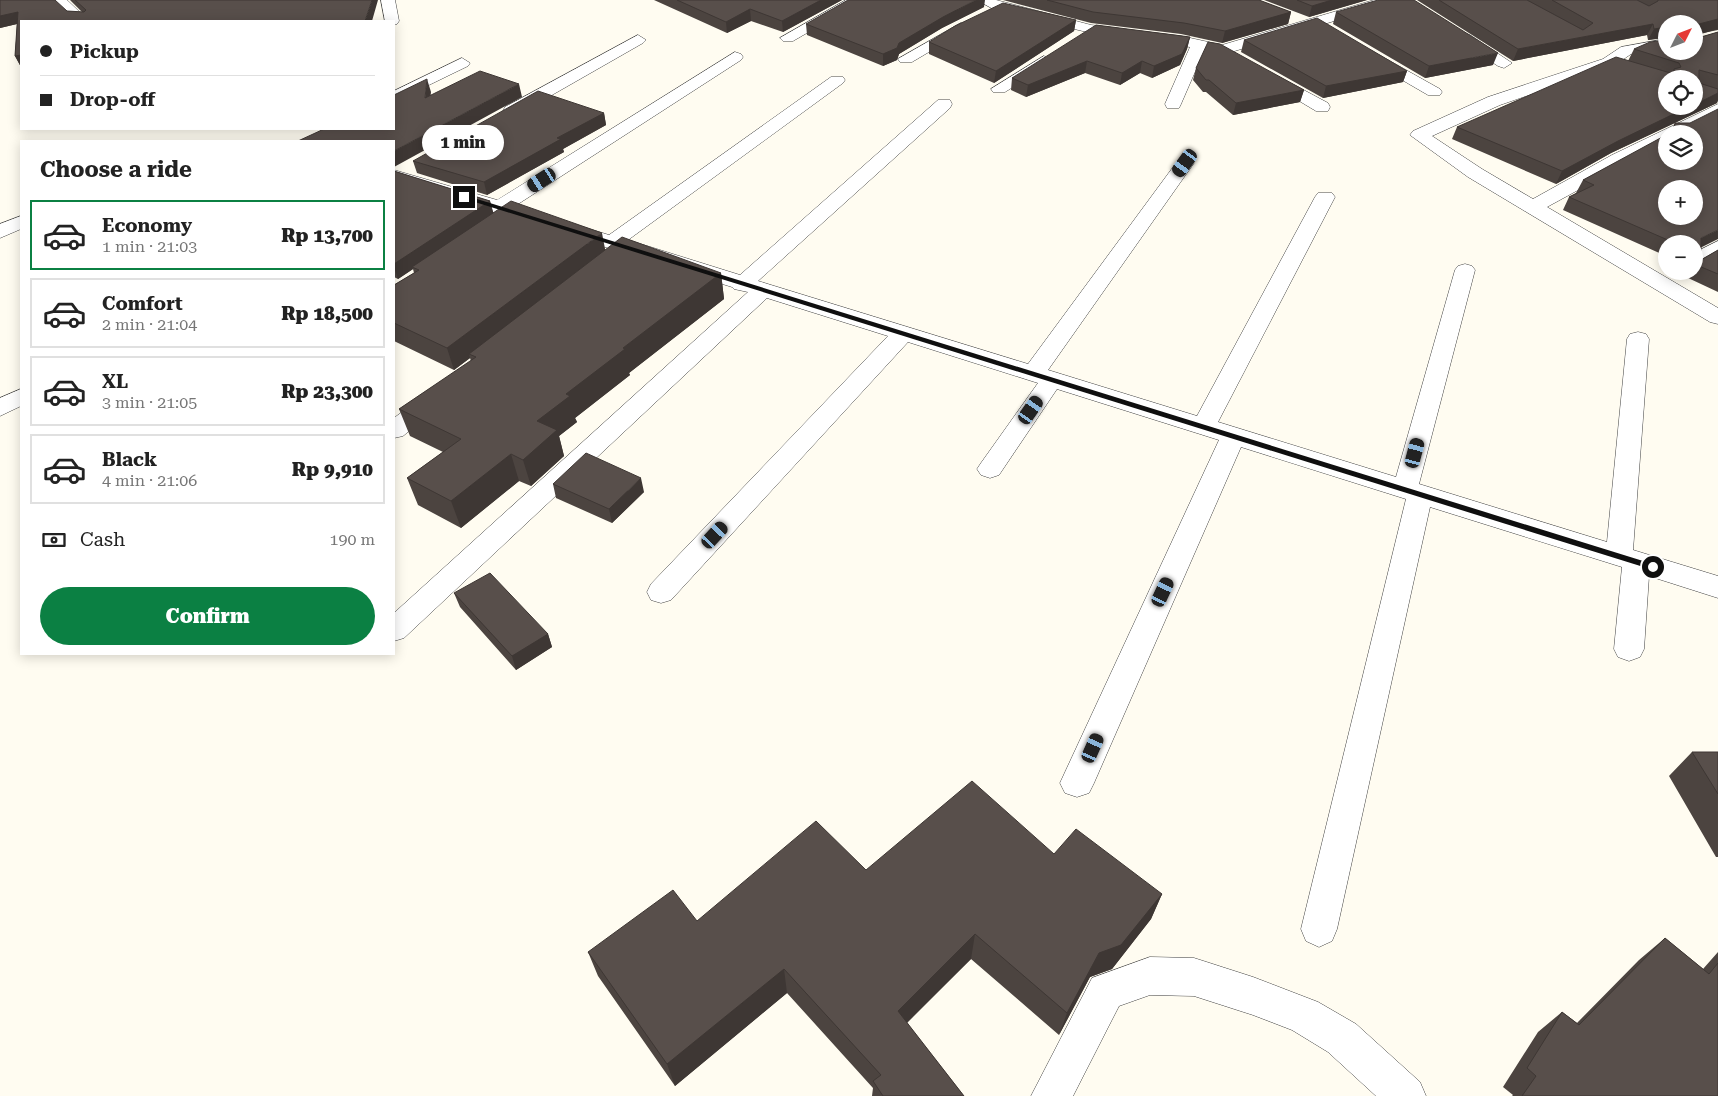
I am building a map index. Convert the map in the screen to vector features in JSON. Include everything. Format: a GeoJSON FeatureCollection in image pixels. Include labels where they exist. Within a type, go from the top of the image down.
{"type":"FeatureCollection","features":[{"type":"Feature","properties":{"kind":"street"},"geometry":{"type":"LineString","coordinates":[[60,0],[81,20]]}},
{"type":"Feature","properties":{"kind":"street"},"geometry":{"type":"LineString","coordinates":[[388,0],[392,20]]}},
{"type":"Feature","properties":{"kind":"street"},"geometry":{"type":"LineString","coordinates":[[788,38],[857,0]]}},
{"type":"Feature","properties":{"kind":"street"},"geometry":{"type":"LineString","coordinates":[[984,0],[1000,7],[1091,29],[1199,44],[1223,50],[1239,60]]}},
{"type":"Feature","properties":{"kind":"street"},"geometry":{"type":"LineString","coordinates":[[1223,50],[1389,0]]}},
{"type":"Feature","properties":{"kind":"street"},"geometry":{"type":"LineString","coordinates":[[906,59],[948,33],[1000,7]]}},
{"type":"Feature","properties":{"kind":"street"},"geometry":{"type":"LineString","coordinates":[[1290,17],[1332,32]]}},
{"type":"Feature","properties":{"kind":"street"},"geometry":{"type":"LineString","coordinates":[[1075,40],[1091,29]]}},
{"type":"Feature","properties":{"kind":"street"},"geometry":{"type":"LineString","coordinates":[[1454,31],[1504,63]]}},
{"type":"Feature","properties":{"kind":"street"},"geometry":{"type":"LineString","coordinates":[[500,117],[638,40]]}},
{"type":"Feature","properties":{"kind":"street"},"geometry":{"type":"LineString","coordinates":[[1173,104],[1199,44]]}},
{"type":"Feature","properties":{"kind":"street"},"geometry":{"type":"LineString","coordinates":[[1658,45],[1626,50],[1619,65],[1494,101],[1420,135],[1475,173],[1718,317]]}},
{"type":"Feature","properties":{"kind":"street"},"geometry":{"type":"LineString","coordinates":[[1357,47],[1434,92]]}},
{"type":"Feature","properties":{"kind":"street"},"geometry":{"type":"LineString","coordinates":[[999,89],[1060,50]]}},
{"type":"Feature","properties":{"kind":"street"},"geometry":{"type":"LineString","coordinates":[[500,216],[735,57]]}},
{"type":"Feature","properties":{"kind":"street"},"geometry":{"type":"LineString","coordinates":[[395,96],[462,63]]}},
{"type":"Feature","properties":{"kind":"street"},"geometry":{"type":"LineString","coordinates":[[1256,69],[1322,107]]}},
{"type":"Feature","properties":{"kind":"street"},"geometry":{"type":"LineString","coordinates":[[605,267],[619,246],[837,80]]}},
{"type":"Feature","properties":{"kind":"street"},"geometry":{"type":"LineString","coordinates":[[1680,125],[1715,100]]}},
{"type":"Feature","properties":{"kind":"street"},"geometry":{"type":"LineString","coordinates":[[395,629],[944,104]]}},
{"type":"Feature","properties":{"kind":"street"},"geometry":{"type":"LineString","coordinates":[[1533,207],[1658,139]]}},
{"type":"Feature","properties":{"kind":"street"},"geometry":{"type":"LineString","coordinates":[[990,469],[1042,377],[1185,163]]}},
{"type":"Feature","properties":{"kind":"street"},"geometry":{"type":"LineString","coordinates":[[399,173],[500,216],[619,246],[1718,587]]}},
{"type":"Feature","properties":{"kind":"street"},"geometry":{"type":"LineString","coordinates":[[1203,427],[1325,197]]}},
{"type":"Feature","properties":{"kind":"street"},"geometry":{"type":"LineString","coordinates":[[0,232],[20,222]]}},
{"type":"Feature","properties":{"kind":"street"},"geometry":{"type":"LineString","coordinates":[[1703,256],[1718,247]]}},
{"type":"Feature","properties":{"kind":"street"},"geometry":{"type":"LineString","coordinates":[[1319,929],[1413,492],[1465,270]]}},
{"type":"Feature","properties":{"kind":"street"},"geometry":{"type":"LineString","coordinates":[[1660,283],[1665,280]]}},
{"type":"Feature","properties":{"kind":"street"},"geometry":{"type":"LineString","coordinates":[[661,592],[903,334]]}},
{"type":"Feature","properties":{"kind":"street"},"geometry":{"type":"LineString","coordinates":[[1629,650],[1627,559],[1638,339]]}},
{"type":"Feature","properties":{"kind":"street"},"geometry":{"type":"LineString","coordinates":[[395,429],[448,388]]}},
{"type":"Feature","properties":{"kind":"street"},"geometry":{"type":"LineString","coordinates":[[0,408],[20,397]]}},
{"type":"Feature","properties":{"kind":"street"},"geometry":{"type":"LineString","coordinates":[[1077,783],[1233,436]]}},
{"type":"Feature","properties":{"kind":"street"},"geometry":{"type":"LineString","coordinates":[[1051,1096],[1106,992],[1150,976],[1194,977],[1304,1016],[1342,1038],[1406,1096]]}},
{"type":"Feature","properties":{"kind":"building"},"geometry":{"type":"Polygon","coordinates":[[[0,0],[55,0],[67,11],[84,12],[86,10],[75,0],[372,0],[365,20],[20,20],[20,55],[15,56],[18,12],[0,16],[0,0]]]}},
{"type":"Feature","properties":{"kind":"building"},"geometry":{"type":"Polygon","coordinates":[[[677,0],[821,0],[782,21],[750,9],[726,22],[677,0]]]}},
{"type":"Feature","properties":{"kind":"building"},"geometry":{"type":"Polygon","coordinates":[[[848,0],[976,0],[943,17],[899,43],[897,48],[883,54],[806,24],[848,0]]]}},
{"type":"Feature","properties":{"kind":"building"},"geometry":{"type":"Polygon","coordinates":[[[1047,0],[1259,0],[1291,12],[1225,31],[1184,23],[1093,12],[1047,0]]]}},
{"type":"Feature","properties":{"kind":"building"},"geometry":{"type":"Polygon","coordinates":[[[1297,0],[1332,0],[1312,6],[1297,0]]]}},
{"type":"Feature","properties":{"kind":"building"},"geometry":{"type":"Polygon","coordinates":[[[1378,0],[1414,0],[1498,53],[1429,66],[1336,12],[1378,0]]]}},
{"type":"Feature","properties":{"kind":"building"},"geometry":{"type":"Polygon","coordinates":[[[1439,0],[1527,0],[1583,30],[1593,23],[1552,0],[1637,0],[1649,6],[1658,0],[1718,0],[1718,19],[1703,23],[1703,15],[1658,15],[1658,28],[1654,29],[1653,24],[1518,49],[1439,0]]]}},
{"type":"Feature","properties":{"kind":"building"},"geometry":{"type":"Polygon","coordinates":[[[1003,3],[1076,20],[996,71],[929,42],[955,26],[1003,3]]]}},
{"type":"Feature","properties":{"kind":"building"},"geometry":{"type":"Polygon","coordinates":[[[1317,18],[1407,71],[1326,86],[1244,40],[1317,18]]]}},
{"type":"Feature","properties":{"kind":"building"},"geometry":{"type":"Polygon","coordinates":[[[1096,25],[1190,37],[1182,54],[1154,66],[1142,61],[1122,73],[1087,61],[1028,85],[1012,78],[1096,25]]]}},
{"type":"Feature","properties":{"kind":"building"},"geometry":{"type":"Polygon","coordinates":[[[1718,32],[1718,75],[1703,70],[1674,70],[1681,67],[1679,63],[1669,60],[1703,60],[1703,36],[1718,32]]]}},
{"type":"Feature","properties":{"kind":"building"},"geometry":{"type":"Polygon","coordinates":[[[1658,41],[1658,56],[1634,49],[1650,42],[1658,41]]]}},
{"type":"Feature","properties":{"kind":"building"},"geometry":{"type":"Polygon","coordinates":[[[1208,42],[1220,44],[1304,90],[1236,103],[1209,80],[1206,80],[1196,68],[1208,42]]]}},
{"type":"Feature","properties":{"kind":"building"},"geometry":{"type":"Polygon","coordinates":[[[1616,57],[1660,70],[1658,70],[1658,115],[1671,115],[1562,171],[1457,127],[1616,57]]]}},
{"type":"Feature","properties":{"kind":"building"},"geometry":{"type":"Polygon","coordinates":[[[480,71],[519,84],[395,150],[395,140],[300,140],[322,130],[395,130],[395,95],[427,79],[425,98],[480,71]]]}},
{"type":"Feature","properties":{"kind":"building"},"geometry":{"type":"Polygon","coordinates":[[[1703,84],[1718,89],[1718,93],[1703,100],[1703,84]]]}},
{"type":"Feature","properties":{"kind":"building"},"geometry":{"type":"Polygon","coordinates":[[[538,91],[604,113],[557,138],[561,139],[484,182],[413,161],[538,91]]]}},
{"type":"Feature","properties":{"kind":"building"},"geometry":{"type":"Polygon","coordinates":[[[1718,109],[1718,230],[1703,237],[1703,235],[1658,236],[1569,197],[1594,185],[1583,180],[1658,139],[1658,170],[1703,170],[1703,125],[1675,125],[1675,123],[1690,123],[1718,109]]]}},
{"type":"Feature","properties":{"kind":"building"},"geometry":{"type":"Polygon","coordinates":[[[395,171],[490,201],[395,263],[395,171]]]}},
{"type":"Feature","properties":{"kind":"building"},"geometry":{"type":"Polygon","coordinates":[[[511,201],[602,233],[447,348],[395,323],[395,284],[419,270],[412,267],[511,201]]]}},
{"type":"Feature","properties":{"kind":"building"},"geometry":{"type":"Polygon","coordinates":[[[622,237],[721,273],[623,348],[625,349],[566,394],[570,396],[537,421],[557,430],[523,460],[511,454],[451,501],[407,478],[461,439],[399,409],[476,357],[469,354],[622,237]]]}},
{"type":"Feature","properties":{"kind":"building"},"geometry":{"type":"Polygon","coordinates":[[[1718,250],[1718,274],[1703,268],[1703,259],[1718,250]]]}},
{"type":"Feature","properties":{"kind":"building"},"geometry":{"type":"Polygon","coordinates":[[[586,453],[641,478],[609,509],[553,484],[586,453]]]}},
{"type":"Feature","properties":{"kind":"building"},"geometry":{"type":"Polygon","coordinates":[[[490,573],[548,634],[512,656],[454,593],[490,573]]]}},
{"type":"Feature","properties":{"kind":"building"},"geometry":{"type":"Polygon","coordinates":[[[1692,752],[1718,752],[1718,794],[1692,752]]]}},
{"type":"Feature","properties":{"kind":"building"},"geometry":{"type":"Polygon","coordinates":[[[972,781],[1054,854],[1076,829],[1162,894],[1121,945],[1099,953],[1067,1013],[975,934],[898,1011],[964,1096],[883,1096],[873,1081],[881,1075],[784,969],[667,1064],[588,952],[673,890],[697,921],[816,821],[866,870],[972,781]]]}},
{"type":"Feature","properties":{"kind":"building"},"geometry":{"type":"Polygon","coordinates":[[[1665,938],[1709,974],[1718,963],[1718,1096],[1522,1096],[1536,1076],[1527,1068],[1562,1012],[1579,1025],[1665,938]]]}},
{"type":"Feature","properties":{"kind":"route"},"geometry":{"type":"LineString","coordinates":[[464,197],[1653,567]]}}]}
